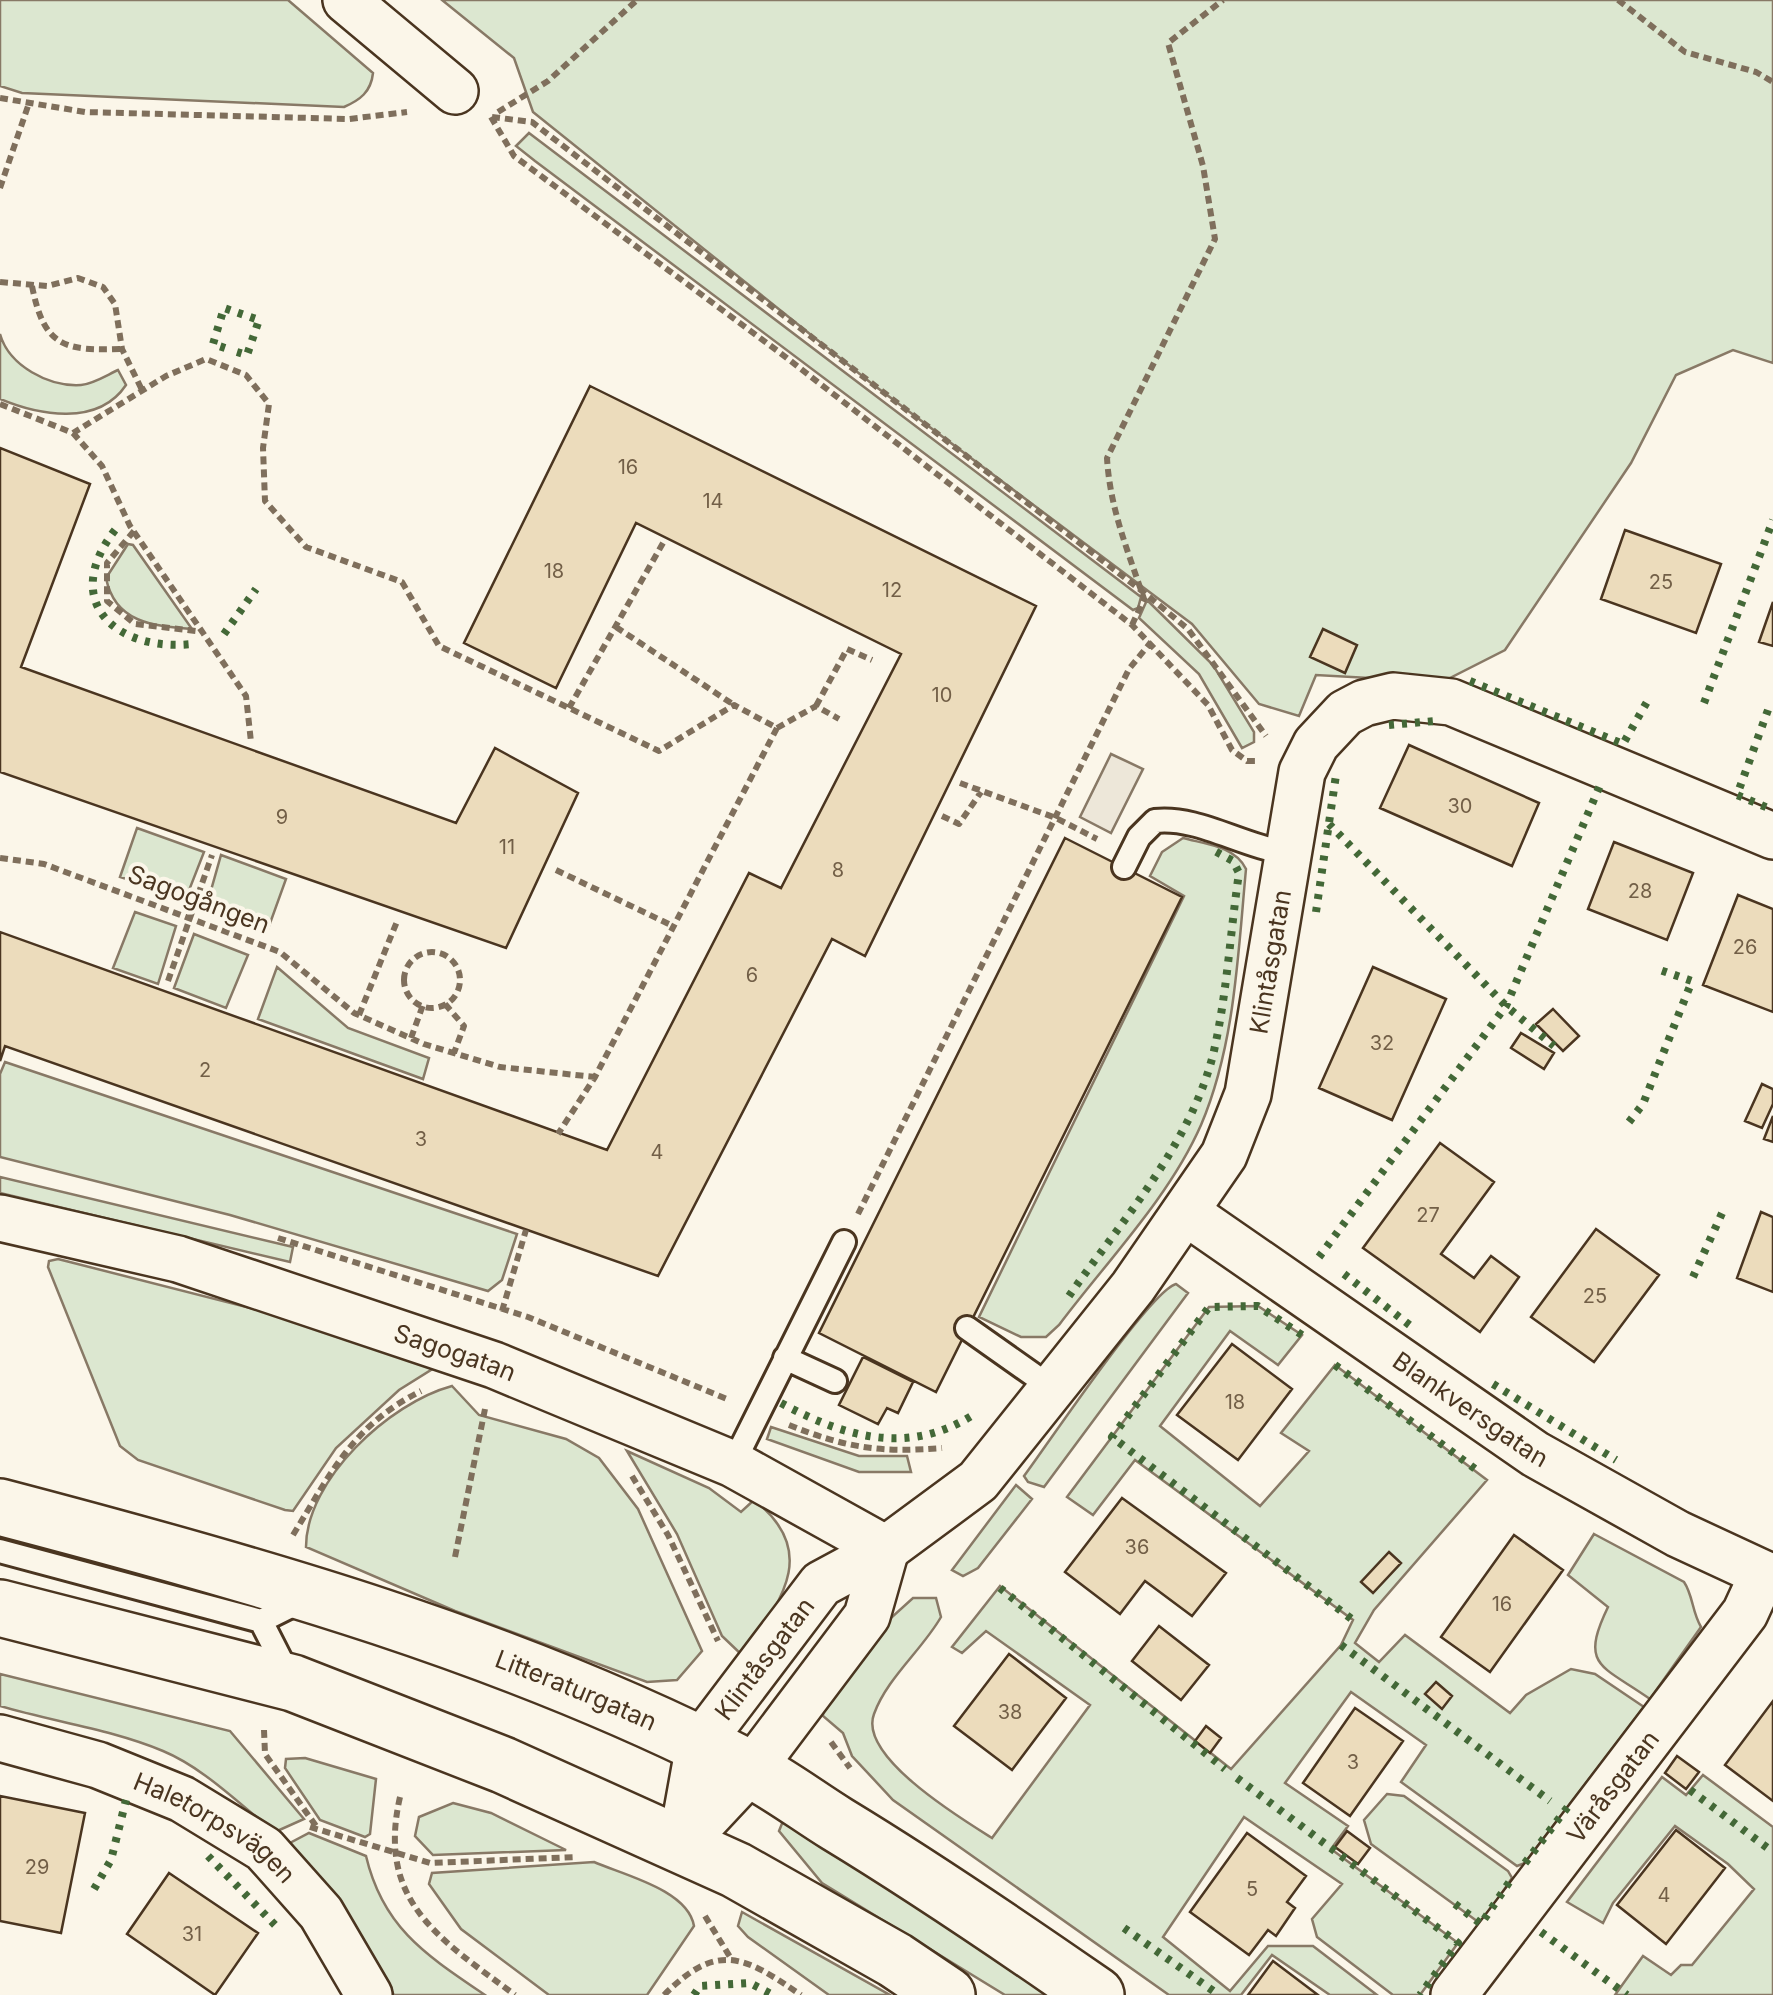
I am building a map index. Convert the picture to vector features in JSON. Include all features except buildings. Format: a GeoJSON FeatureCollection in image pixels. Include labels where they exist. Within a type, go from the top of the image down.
{"type":"FeatureCollection","features":[{"type":"Feature","properties":{"kind":"street"},"geometry":{"type":"LineString","coordinates":[[346,0],[473,104]]}},
{"type":"Feature","properties":{"kind":"street","name":"Klintåsgatan"},"geometry":{"type":"LineString","coordinates":[[699,1745],[821,1584],[886,1549],[978,1481],[1187,1213],[1224,1155],[1248,1094],[1292,853],[1302,772],[1316,744],[1344,713],[1364,702],[1394,696],[1452,702],[1773,836]]}},
{"type":"Feature","properties":{"kind":"street","name":"Blankversgatan"},"geometry":{"type":"LineString","coordinates":[[1187,1213],[1535,1454],[1678,1534],[1768,1576]]}},
{"type":"Feature","properties":{"kind":"street","name":"Sagogatan"},"geometry":{"type":"LineString","coordinates":[[0,1218],[178,1259],[494,1365],[734,1464],[886,1549]]}},
{"type":"Feature","properties":{"kind":"street","name":"Litteraturgatan"},"geometry":{"type":"LineString","coordinates":[[0,1507],[316,1594],[442,1635],[699,1745],[751,1770],[952,1895],[1096,1995]]}},
{"type":"Feature","properties":{"kind":"street"},"geometry":{"type":"LineString","coordinates":[[680,1845],[751,1770],[867,1616],[886,1549]]}},
{"type":"Feature","properties":{"kind":"street","name":"Väråsgatan"},"geometry":{"type":"LineString","coordinates":[[1454,1995],[1768,1576]]}},
{"type":"Feature","properties":{"kind":"street"},"geometry":{"type":"LineString","coordinates":[[0,1608],[278,1703],[503,1765],[680,1845],[894,1960],[946,1995]]}},
{"type":"Feature","properties":{"kind":"street","name":"Haletorpsvägen"},"geometry":{"type":"LineString","coordinates":[[0,1738],[98,1764],[182,1799],[264,1849],[321,1912],[369,1995]]}},
{"type":"Feature","properties":{"kind":"street"},"geometry":{"type":"LineString","coordinates":[[680,1845],[699,1745]]}},
{"type":"Feature","properties":{"kind":"lane"},"geometry":{"type":"LineString","coordinates":[[1127,861],[1155,820],[1178,818],[1242,844],[1292,853]]}},
{"type":"Feature","properties":{"kind":"lane"},"geometry":{"type":"LineString","coordinates":[[734,1464],[844,1242]]}},
{"type":"Feature","properties":{"kind":"lane"},"geometry":{"type":"LineString","coordinates":[[967,1328],[1052,1388]]}},
{"type":"Feature","properties":{"kind":"lane"},"geometry":{"type":"LineString","coordinates":[[785,1358],[835,1382]]}},
{"type":"Feature","properties":{"kind":"lane"},"geometry":{"type":"LineString","coordinates":[[0,1552],[261,1621],[316,1594]]}},
{"type":"Feature","properties":{"kind":"lane"},"geometry":{"type":"LineString","coordinates":[[261,1621],[278,1703]]}},
{"type":"Feature","properties":{"kind":"path"},"geometry":{"type":"LineString","coordinates":[[0,98],[28,106],[84,112],[349,119],[473,104],[548,81],[637,0]]}},
{"type":"Feature","properties":{"kind":"path"},"geometry":{"type":"LineString","coordinates":[[1132,625],[1144,599],[1119,533],[1109,494],[1107,458],[1214,239],[1204,166],[1168,43],[1223,0]]}},
{"type":"Feature","properties":{"kind":"path"},"geometry":{"type":"LineString","coordinates":[[1618,0],[1685,52],[1756,72],[1773,82]]}},
{"type":"Feature","properties":{"kind":"path"},"geometry":{"type":"LineString","coordinates":[[473,104],[532,122],[1188,629],[1262,725],[1268,740],[1265,761],[1247,760],[1232,750],[1208,705],[1132,625],[779,352],[514,156],[473,104]]}},
{"type":"Feature","properties":{"kind":"path"},"geometry":{"type":"LineString","coordinates":[[0,188],[28,106]]}},
{"type":"Feature","properties":{"kind":"path"},"geometry":{"type":"LineString","coordinates":[[0,282],[32,286],[78,278],[103,287],[115,304],[122,349],[142,390]]}},
{"type":"Feature","properties":{"kind":"path"},"geometry":{"type":"LineString","coordinates":[[32,286],[38,314],[49,335],[66,346],[122,349]]}},
{"type":"Feature","properties":{"kind":"path"},"geometry":{"type":"LineString","coordinates":[[73,433],[142,390],[206,358],[246,375],[269,404],[263,448],[265,501],[306,547],[402,582],[438,646],[659,751],[734,705]]}},
{"type":"Feature","properties":{"kind":"path"},"geometry":{"type":"LineString","coordinates":[[0,404],[73,433],[102,466],[134,531],[246,696],[251,742]]}},
{"type":"Feature","properties":{"kind":"path"},"geometry":{"type":"LineString","coordinates":[[134,531],[107,564],[107,600],[135,624],[206,632]]}},
{"type":"Feature","properties":{"kind":"path"},"geometry":{"type":"LineString","coordinates":[[569,708],[664,543]]}},
{"type":"Feature","properties":{"kind":"path"},"geometry":{"type":"LineString","coordinates":[[616,627],[776,728]]}},
{"type":"Feature","properties":{"kind":"path"},"geometry":{"type":"LineString","coordinates":[[844,1242],[1129,669],[1151,642]]}},
{"type":"Feature","properties":{"kind":"path"},"geometry":{"type":"LineString","coordinates":[[558,1134],[595,1077],[776,728],[816,706],[848,649],[872,660]]}},
{"type":"Feature","properties":{"kind":"path"},"geometry":{"type":"LineString","coordinates":[[816,706],[838,719]]}},
{"type":"Feature","properties":{"kind":"path"},"geometry":{"type":"LineString","coordinates":[[960,783],[1056,818],[1127,861]]}},
{"type":"Feature","properties":{"kind":"path"},"geometry":{"type":"LineString","coordinates":[[942,816],[958,824],[981,792]]}},
{"type":"Feature","properties":{"kind":"path"},"geometry":{"type":"LineString","coordinates":[[168,981],[212,855]]}},
{"type":"Feature","properties":{"kind":"path","name":"Sagogången"},"geometry":{"type":"LineString","coordinates":[[0,858],[44,864],[280,952],[359,1014],[411,1038],[500,1067],[595,1077]]}},
{"type":"Feature","properties":{"kind":"path"},"geometry":{"type":"LineString","coordinates":[[556,870],[674,926]]}},
{"type":"Feature","properties":{"kind":"path"},"geometry":{"type":"LineString","coordinates":[[359,1014],[398,919]]}},
{"type":"Feature","properties":{"kind":"path"},"geometry":{"type":"LineString","coordinates":[[424,953],[451,958],[460,968],[460,982],[445,1004],[423,1006],[405,994],[412,958],[424,953]]}},
{"type":"Feature","properties":{"kind":"path"},"geometry":{"type":"LineString","coordinates":[[445,1004],[464,1026],[454,1053]]}},
{"type":"Feature","properties":{"kind":"path"},"geometry":{"type":"LineString","coordinates":[[411,1038],[423,1006]]}},
{"type":"Feature","properties":{"kind":"path"},"geometry":{"type":"LineString","coordinates":[[454,1557],[503,1308],[526,1230]]}},
{"type":"Feature","properties":{"kind":"path"},"geometry":{"type":"LineString","coordinates":[[275,1237],[503,1308],[838,1445],[868,1451],[948,1448]]}},
{"type":"Feature","properties":{"kind":"path"},"geometry":{"type":"LineString","coordinates":[[292,1538],[347,1446],[389,1408],[437,1383],[494,1365]]}},
{"type":"Feature","properties":{"kind":"path"},"geometry":{"type":"LineString","coordinates":[[278,1703],[265,1754],[316,1827],[430,1863],[592,1853]]}},
{"type":"Feature","properties":{"kind":"path"},"geometry":{"type":"LineString","coordinates":[[400,1798],[394,1824],[399,1882],[420,1919],[515,1995]]}},
{"type":"Feature","properties":{"kind":"path"},"geometry":{"type":"LineString","coordinates":[[664,1995],[713,1958],[730,1958],[761,1968],[801,1995]]}},
{"type":"Feature","properties":{"kind":"green space"},"geometry":{"type":"Polygon","coordinates":[[[0,0],[288,0],[373,73],[372,80],[364,95],[344,107],[22,93],[0,86],[0,0]]]}},
{"type":"Feature","properties":{"kind":"green space"},"geometry":{"type":"Polygon","coordinates":[[[442,0],[1773,0],[1773,363],[1733,350],[1676,375],[1631,463],[1505,650],[1442,682],[1316,675],[1299,716],[1259,704],[1192,624],[871,383],[533,112],[514,58],[442,0]]]}},
{"type":"Feature","properties":{"kind":"green space"},"geometry":{"type":"Polygon","coordinates":[[[529,133],[1141,597],[1138,608],[1133,610],[535,161],[516,146],[529,133]]]}},
{"type":"Feature","properties":{"kind":"green space"},"geometry":{"type":"Polygon","coordinates":[[[0,334],[21,365],[44,378],[81,385],[118,370],[126,385],[100,407],[67,414],[0,399],[0,334]]]}},
{"type":"Feature","properties":{"kind":"green space"},"geometry":{"type":"Polygon","coordinates":[[[128,544],[133,545],[192,629],[150,623],[118,605],[106,578],[128,544]]]}},
{"type":"Feature","properties":{"kind":"green space"},"geometry":{"type":"Polygon","coordinates":[[[1147,600],[1213,665],[1254,732],[1254,742],[1242,748],[1199,674],[1139,618],[1147,600]]]}},
{"type":"Feature","properties":{"kind":"green space"},"geometry":{"type":"Polygon","coordinates":[[[137,828],[204,852],[188,893],[176,895],[120,877],[137,828]]]}},
{"type":"Feature","properties":{"kind":"green space"},"geometry":{"type":"Polygon","coordinates":[[[1183,838],[1227,851],[1246,869],[1233,999],[1212,1095],[1188,1152],[1136,1228],[1059,1325],[1046,1337],[1021,1337],[979,1317],[1184,896],[1150,876],[1162,852],[1183,838]]]}},
{"type":"Feature","properties":{"kind":"green space"},"geometry":{"type":"Polygon","coordinates":[[[221,855],[286,879],[268,929],[206,908],[221,855]]]}},
{"type":"Feature","properties":{"kind":"green space"},"geometry":{"type":"Polygon","coordinates":[[[135,912],[176,926],[158,984],[113,968],[135,912]]]}},
{"type":"Feature","properties":{"kind":"green space"},"geometry":{"type":"Polygon","coordinates":[[[194,934],[248,955],[226,1008],[174,988],[194,934]]]}},
{"type":"Feature","properties":{"kind":"green space"},"geometry":{"type":"Polygon","coordinates":[[[277,967],[348,1028],[429,1058],[423,1079],[258,1019],[277,967]]]}},
{"type":"Feature","properties":{"kind":"green space"},"geometry":{"type":"Polygon","coordinates":[[[5,1062],[517,1234],[502,1280],[488,1291],[230,1215],[0,1157],[0,1074],[5,1062]]]}},
{"type":"Feature","properties":{"kind":"green space"},"geometry":{"type":"Polygon","coordinates":[[[0,1177],[293,1247],[290,1262],[0,1193],[0,1177]]]}},
{"type":"Feature","properties":{"kind":"green space"},"geometry":{"type":"Polygon","coordinates":[[[58,1259],[262,1311],[434,1368],[399,1390],[336,1448],[293,1511],[285,1510],[138,1460],[120,1446],[48,1267],[49,1261],[58,1259]]]}},
{"type":"Feature","properties":{"kind":"green space"},"geometry":{"type":"Polygon","coordinates":[[[1176,1284],[1188,1293],[1044,1487],[1028,1482],[1024,1476],[1099,1371],[1145,1312],[1176,1284]]]}},
{"type":"Feature","properties":{"kind":"green space"},"geometry":{"type":"Polygon","coordinates":[[[1258,1306],[1302,1335],[1278,1365],[1230,1331],[1160,1426],[1260,1506],[1309,1451],[1281,1433],[1335,1365],[1487,1480],[1374,1610],[1355,1643],[1379,1662],[1405,1635],[1510,1713],[1526,1695],[1571,1669],[1595,1674],[1644,1707],[1525,1863],[1517,1866],[1401,1782],[1426,1745],[1351,1692],[1285,1783],[1348,1826],[1331,1849],[1458,1943],[1420,1995],[1393,1995],[1317,1937],[1312,1919],[1342,1884],[1244,1817],[1163,1937],[1230,1991],[1268,1946],[1313,1946],[1377,1995],[1330,1995],[1272,1955],[1241,1995],[1169,1995],[893,1800],[852,1756],[843,1733],[823,1716],[823,1709],[882,1626],[913,1598],[936,1598],[941,1617],[887,1688],[874,1714],[873,1731],[881,1748],[915,1784],[992,1838],[1090,1705],[986,1631],[962,1653],[952,1647],[1000,1586],[1231,1769],[1341,1645],[1353,1620],[1135,1460],[1093,1515],[1067,1497],[1209,1307],[1258,1306]]]}},
{"type":"Feature","properties":{"kind":"green space"},"geometry":{"type":"Polygon","coordinates":[[[452,1386],[479,1415],[566,1439],[599,1458],[638,1509],[702,1651],[677,1680],[647,1682],[455,1611],[306,1547],[320,1496],[355,1448],[403,1409],[452,1386]]]}},
{"type":"Feature","properties":{"kind":"green space"},"geometry":{"type":"Polygon","coordinates":[[[771,1427],[859,1456],[907,1456],[911,1472],[859,1472],[767,1439],[771,1427]]]}},
{"type":"Feature","properties":{"kind":"green space"},"geometry":{"type":"Polygon","coordinates":[[[627,1451],[709,1488],[741,1512],[754,1500],[774,1519],[786,1539],[788,1577],[770,1616],[743,1656],[722,1636],[677,1534],[627,1451]]]}},
{"type":"Feature","properties":{"kind":"green space"},"geometry":{"type":"Polygon","coordinates":[[[1016,1485],[1032,1499],[978,1568],[963,1576],[952,1570],[1016,1485]]]}},
{"type":"Feature","properties":{"kind":"green space"},"geometry":{"type":"Polygon","coordinates":[[[1594,1534],[1684,1582],[1701,1627],[1650,1699],[1600,1663],[1596,1642],[1608,1607],[1568,1575],[1594,1534]]]}},
{"type":"Feature","properties":{"kind":"green space"},"geometry":{"type":"Polygon","coordinates":[[[0,1674],[230,1731],[304,1819],[275,1832],[207,1777],[163,1751],[0,1706],[0,1674]]]}},
{"type":"Feature","properties":{"kind":"green space"},"geometry":{"type":"Polygon","coordinates":[[[305,1758],[376,1779],[370,1834],[365,1837],[320,1820],[285,1768],[286,1759],[305,1758]]]}},
{"type":"Feature","properties":{"kind":"green space"},"geometry":{"type":"Polygon","coordinates":[[[1703,1775],[1773,1827],[1773,1995],[1615,1995],[1643,1956],[1671,1975],[1681,1965],[1692,1965],[1754,1889],[1728,1864],[1675,1826],[1613,1903],[1603,1923],[1567,1902],[1662,1777],[1686,1795],[1703,1775]]]}},
{"type":"Feature","properties":{"kind":"green space"},"geometry":{"type":"Polygon","coordinates":[[[1387,1794],[1404,1796],[1508,1871],[1512,1878],[1481,1924],[1371,1844],[1364,1820],[1387,1794]]]}},
{"type":"Feature","properties":{"kind":"green space"},"geometry":{"type":"Polygon","coordinates":[[[453,1803],[491,1813],[566,1850],[433,1855],[415,1836],[419,1817],[453,1803]]]}},
{"type":"Feature","properties":{"kind":"green space"},"geometry":{"type":"Polygon","coordinates":[[[783,1821],[1065,1995],[1005,1995],[822,1883],[779,1831],[783,1821]]]}},
{"type":"Feature","properties":{"kind":"green space"},"geometry":{"type":"Polygon","coordinates":[[[309,1833],[366,1856],[383,1902],[410,1938],[485,1995],[394,1995],[333,1896],[288,1844],[309,1833]]]}},
{"type":"Feature","properties":{"kind":"green space"},"geometry":{"type":"Polygon","coordinates":[[[594,1862],[668,1893],[689,1913],[694,1926],[647,1995],[549,1995],[461,1929],[429,1884],[432,1873],[594,1862]]]}},
{"type":"Feature","properties":{"kind":"green space"},"geometry":{"type":"Polygon","coordinates":[[[742,1912],[890,1995],[829,1995],[748,1937],[738,1926],[742,1912]]]}},
{"type":"Feature","properties":{"kind":"shaded area"},"geometry":{"type":"Polygon","coordinates":[[[1111,754],[1143,769],[1111,833],[1080,817],[1111,754]]]}},
{"type":"Feature","properties":{"kind":"hedge"},"geometry":{"type":"LineString","coordinates":[[225,348],[213,344],[224,308],[259,320],[247,355],[237,352]]}},
{"type":"Feature","properties":{"kind":"hedge"},"geometry":{"type":"LineString","coordinates":[[1704,703],[1773,520]]}},
{"type":"Feature","properties":{"kind":"hedge"},"geometry":{"type":"LineString","coordinates":[[115,530],[99,556],[93,579],[95,599],[104,617],[140,640],[192,644]]}},
{"type":"Feature","properties":{"kind":"hedge"},"geometry":{"type":"LineString","coordinates":[[224,634],[256,589]]}},
{"type":"Feature","properties":{"kind":"hedge"},"geometry":{"type":"LineString","coordinates":[[1470,681],[1623,744],[1648,700]]}},
{"type":"Feature","properties":{"kind":"hedge"},"geometry":{"type":"LineString","coordinates":[[1768,710],[1737,795],[1773,810]]}},
{"type":"Feature","properties":{"kind":"hedge"},"geometry":{"type":"LineString","coordinates":[[1389,725],[1435,721]]}},
{"type":"Feature","properties":{"kind":"hedge"},"geometry":{"type":"LineString","coordinates":[[1316,912],[1336,775]]}},
{"type":"Feature","properties":{"kind":"hedge"},"geometry":{"type":"LineString","coordinates":[[1319,1257],[1506,1006],[1601,783]]}},
{"type":"Feature","properties":{"kind":"hedge"},"geometry":{"type":"LineString","coordinates":[[1329,824],[1506,1006],[1554,1046]]}},
{"type":"Feature","properties":{"kind":"hedge"},"geometry":{"type":"LineString","coordinates":[[1069,1296],[1171,1151],[1188,1120],[1213,1055],[1239,873],[1233,861],[1211,849]]}},
{"type":"Feature","properties":{"kind":"hedge"},"geometry":{"type":"LineString","coordinates":[[1629,1122],[1643,1104],[1692,981],[1660,970]]}},
{"type":"Feature","properties":{"kind":"hedge"},"geometry":{"type":"LineString","coordinates":[[1693,1277],[1723,1211]]}},
{"type":"Feature","properties":{"kind":"hedge"},"geometry":{"type":"LineString","coordinates":[[1344,1274],[1412,1327]]}},
{"type":"Feature","properties":{"kind":"hedge"},"geometry":{"type":"LineString","coordinates":[[1302,1335],[1258,1306],[1209,1307],[1112,1437],[1353,1620]]}},
{"type":"Feature","properties":{"kind":"hedge"},"geometry":{"type":"LineString","coordinates":[[1335,1365],[1478,1471]]}},
{"type":"Feature","properties":{"kind":"hedge"},"geometry":{"type":"LineString","coordinates":[[1493,1384],[1616,1460]]}},
{"type":"Feature","properties":{"kind":"hedge"},"geometry":{"type":"LineString","coordinates":[[781,1403],[828,1425],[876,1437],[924,1435],[973,1415]]}},
{"type":"Feature","properties":{"kind":"hedge"},"geometry":{"type":"LineString","coordinates":[[1000,1588],[1225,1769]]}},
{"type":"Feature","properties":{"kind":"hedge"},"geometry":{"type":"LineString","coordinates":[[1341,1645],[1550,1801]]}},
{"type":"Feature","properties":{"kind":"hedge"},"geometry":{"type":"LineString","coordinates":[[1237,1778],[1458,1943],[1420,1995]]}},
{"type":"Feature","properties":{"kind":"hedge"},"geometry":{"type":"LineString","coordinates":[[1690,1790],[1773,1852]]}},
{"type":"Feature","properties":{"kind":"hedge"},"geometry":{"type":"LineString","coordinates":[[94,1889],[111,1860],[126,1800]]}},
{"type":"Feature","properties":{"kind":"hedge"},"geometry":{"type":"LineString","coordinates":[[1525,1863],[1570,1804]]}},
{"type":"Feature","properties":{"kind":"hedge"},"geometry":{"type":"LineString","coordinates":[[208,1856],[276,1926]]}},
{"type":"Feature","properties":{"kind":"hedge"},"geometry":{"type":"LineString","coordinates":[[1455,1904],[1481,1924],[1512,1878]]}},
{"type":"Feature","properties":{"kind":"hedge"},"geometry":{"type":"LineString","coordinates":[[1124,1928],[1219,1995]]}},
{"type":"Feature","properties":{"kind":"hedge"},"geometry":{"type":"LineString","coordinates":[[1541,1932],[1627,1995]]}},
{"type":"Feature","properties":{"kind":"hedge"},"geometry":{"type":"LineString","coordinates":[[694,1995],[700,1986],[750,1983],[773,1995]]}}]}
